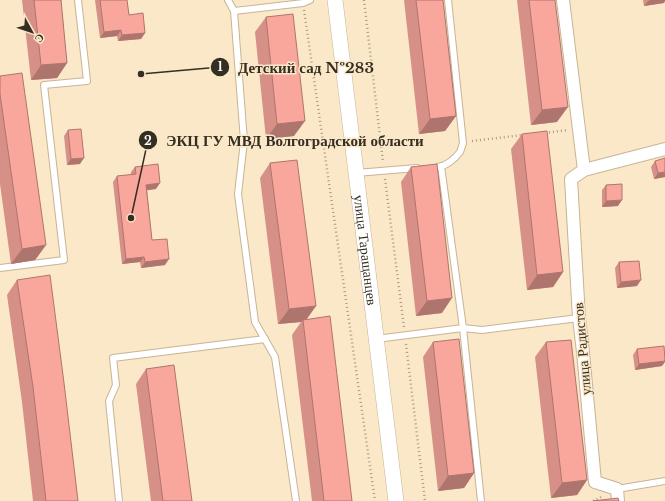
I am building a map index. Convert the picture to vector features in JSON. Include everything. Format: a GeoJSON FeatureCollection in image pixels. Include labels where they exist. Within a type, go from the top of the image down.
{"type":"FeatureCollection","features":[{"type":"Feature","properties":{"kind":"street","name":"улица Таращанцев"},"geometry":{"type":"LineString","coordinates":[[335,0],[396,501]]}},
{"type":"Feature","properties":{"kind":"street"},"geometry":{"type":"LineString","coordinates":[[563,0],[584,170],[665,149]]}},
{"type":"Feature","properties":{"kind":"street","name":"улица Радистов"},"geometry":{"type":"LineString","coordinates":[[584,170],[571,179],[578,318],[583,352],[595,482],[617,488]]}},
{"type":"Feature","properties":{"kind":"street"},"geometry":{"type":"LineString","coordinates":[[617,488],[618,501]]}},
{"type":"Feature","properties":{"kind":"lane"},"geometry":{"type":"LineString","coordinates":[[0,268],[64,260],[44,85],[87,81],[78,0]]}},
{"type":"Feature","properties":{"kind":"lane"},"geometry":{"type":"LineString","coordinates":[[228,0],[234,11],[244,140],[238,194],[255,322],[275,357],[296,501]]}},
{"type":"Feature","properties":{"kind":"lane"},"geometry":{"type":"LineString","coordinates":[[234,11],[303,3],[310,0]]}},
{"type":"Feature","properties":{"kind":"lane"},"geometry":{"type":"LineString","coordinates":[[434,167],[451,162],[460,152],[462,143],[448,0]]}},
{"type":"Feature","properties":{"kind":"lane"},"geometry":{"type":"LineString","coordinates":[[441,166],[463,328],[481,501]]}},
{"type":"Feature","properties":{"kind":"lane"},"geometry":{"type":"LineString","coordinates":[[356,173],[427,167]]}},
{"type":"Feature","properties":{"kind":"lane"},"geometry":{"type":"LineString","coordinates":[[376,339],[463,328],[482,330],[578,318]]}},
{"type":"Feature","properties":{"kind":"lane"},"geometry":{"type":"LineString","coordinates":[[119,501],[109,401],[116,385],[113,358],[265,339]]}},
{"type":"Feature","properties":{"kind":"lane"},"geometry":{"type":"LineString","coordinates":[[617,488],[665,481]]}},
{"type":"Feature","properties":{"kind":"path"},"geometry":{"type":"LineString","coordinates":[[364,0],[425,501]]}},
{"type":"Feature","properties":{"kind":"path"},"geometry":{"type":"LineString","coordinates":[[303,3],[375,501]]}},
{"type":"Feature","properties":{"kind":"path"},"geometry":{"type":"LineString","coordinates":[[540,133],[579,128]]}},
{"type":"Feature","properties":{"kind":"path"},"geometry":{"type":"LineString","coordinates":[[462,143],[524,135]]}},
{"type":"Feature","properties":{"kind":"building"},"geometry":{"type":"Polygon","coordinates":[[[34,0],[61,0],[67,63],[41,65],[34,0]]]}},
{"type":"Feature","properties":{"kind":"building"},"geometry":{"type":"Polygon","coordinates":[[[100,0],[127,0],[129,15],[143,13],[145,33],[122,35],[121,30],[104,32],[100,0]]]}},
{"type":"Feature","properties":{"kind":"building"},"geometry":{"type":"Polygon","coordinates":[[[416,0],[443,0],[456,116],[430,119],[416,0]]]}},
{"type":"Feature","properties":{"kind":"building"},"geometry":{"type":"Polygon","coordinates":[[[529,0],[555,0],[568,107],[542,110],[529,0]]]}},
{"type":"Feature","properties":{"kind":"building"},"geometry":{"type":"Polygon","coordinates":[[[293,14],[305,121],[277,124],[266,17],[293,14]]]}},
{"type":"Feature","properties":{"kind":"building"},"geometry":{"type":"Polygon","coordinates":[[[22,73],[46,245],[22,249],[0,94],[0,76],[22,73]]]}},
{"type":"Feature","properties":{"kind":"building"},"geometry":{"type":"Polygon","coordinates":[[[81,129],[84,158],[71,159],[68,130],[81,129]]]}},
{"type":"Feature","properties":{"kind":"building"},"geometry":{"type":"Polygon","coordinates":[[[547,131],[563,272],[537,275],[522,134],[547,131]]]}},
{"type":"Feature","properties":{"kind":"building"},"geometry":{"type":"Polygon","coordinates":[[[665,158],[665,172],[658,173],[655,161],[665,158]]]}},
{"type":"Feature","properties":{"kind":"building"},"geometry":{"type":"Polygon","coordinates":[[[297,160],[316,306],[289,309],[270,163],[297,160]]]}},
{"type":"Feature","properties":{"kind":"building"},"geometry":{"type":"Polygon","coordinates":[[[158,164],[160,183],[146,185],[152,240],[167,239],[169,259],[145,262],[144,257],[126,259],[117,176],[136,174],[135,167],[158,164]]]}},
{"type":"Feature","properties":{"kind":"building"},"geometry":{"type":"Polygon","coordinates":[[[437,164],[452,298],[427,301],[411,167],[437,164]]]}},
{"type":"Feature","properties":{"kind":"building"},"geometry":{"type":"Polygon","coordinates":[[[622,184],[622,200],[606,201],[606,185],[622,184]]]}},
{"type":"Feature","properties":{"kind":"building"},"geometry":{"type":"Polygon","coordinates":[[[639,261],[641,280],[621,282],[619,262],[639,261]]]}},
{"type":"Feature","properties":{"kind":"building"},"geometry":{"type":"Polygon","coordinates":[[[50,275],[78,501],[46,501],[33,387],[17,280],[50,275]]]}},
{"type":"Feature","properties":{"kind":"building"},"geometry":{"type":"Polygon","coordinates":[[[330,316],[352,501],[324,501],[303,320],[330,316]]]}},
{"type":"Feature","properties":{"kind":"building"},"geometry":{"type":"Polygon","coordinates":[[[459,339],[474,473],[448,476],[433,342],[459,339]]]}},
{"type":"Feature","properties":{"kind":"building"},"geometry":{"type":"Polygon","coordinates":[[[571,340],[587,480],[562,483],[546,342],[571,340]]]}},
{"type":"Feature","properties":{"kind":"building"},"geometry":{"type":"Polygon","coordinates":[[[664,346],[665,361],[639,364],[637,349],[664,346]]]}},
{"type":"Feature","properties":{"kind":"building"},"geometry":{"type":"Polygon","coordinates":[[[174,365],[192,501],[163,501],[146,369],[174,365]]]}},
{"type":"Feature","properties":{"kind":"building"},"geometry":{"type":"Polygon","coordinates":[[[618,498],[619,501],[593,501],[618,498]]]}},
{"type":"Feature","properties":{"kind":"place","name":"Детский сад №283"},"geometry":{"type":"Point","coordinates":[141,74]}},
{"type":"Feature","properties":{"kind":"place","name":"ЭКЦ ГУ МВД Волгоградской области"},"geometry":{"type":"Point","coordinates":[131,218]}}]}
